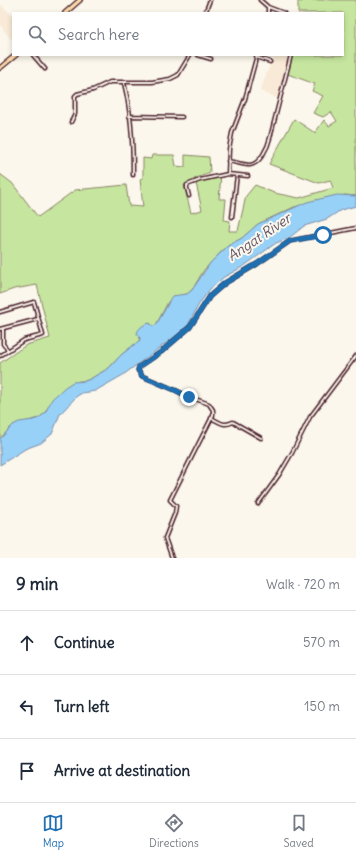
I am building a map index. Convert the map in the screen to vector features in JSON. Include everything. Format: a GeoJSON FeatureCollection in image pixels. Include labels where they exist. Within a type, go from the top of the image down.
{"type":"FeatureCollection","features":[{"type":"Feature","properties":{"kind":"main road"},"geometry":{"type":"LineString","coordinates":[[66,12],[80,0]]}},
{"type":"Feature","properties":{"kind":"main road"},"geometry":{"type":"LineString","coordinates":[[0,68],[15,56]]}},
{"type":"Feature","properties":{"kind":"street"},"geometry":{"type":"LineString","coordinates":[[205,12],[210,0]]}},
{"type":"Feature","properties":{"kind":"street"},"geometry":{"type":"LineString","coordinates":[[261,0],[268,6],[282,12]]}},
{"type":"Feature","properties":{"kind":"street"},"geometry":{"type":"LineString","coordinates":[[268,6],[268,12]]}},
{"type":"Feature","properties":{"kind":"street"},"geometry":{"type":"LineString","coordinates":[[34,56],[45,69]]}},
{"type":"Feature","properties":{"kind":"street"},"geometry":{"type":"LineString","coordinates":[[71,122],[75,114],[75,96],[77,94],[93,90],[110,82],[152,82],[170,79],[178,75],[189,56]]}},
{"type":"Feature","properties":{"kind":"street"},"geometry":{"type":"LineString","coordinates":[[201,56],[211,59]]}},
{"type":"Feature","properties":{"kind":"street"},"geometry":{"type":"LineString","coordinates":[[228,174],[229,149],[232,133],[245,99],[257,56],[270,62]]}},
{"type":"Feature","properties":{"kind":"street"},"geometry":{"type":"LineString","coordinates":[[228,161],[250,165],[254,164],[267,150],[290,56]]}},
{"type":"Feature","properties":{"kind":"street"},"geometry":{"type":"LineString","coordinates":[[124,82],[127,92],[133,153],[133,175]]}},
{"type":"Feature","properties":{"kind":"street"},"geometry":{"type":"LineString","coordinates":[[129,116],[182,117]]}},
{"type":"Feature","properties":{"kind":"street"},"geometry":{"type":"LineString","coordinates":[[189,196],[187,186],[200,180],[228,174],[248,176]]}},
{"type":"Feature","properties":{"kind":"street"},"geometry":{"type":"LineString","coordinates":[[232,217],[237,174]]}},
{"type":"Feature","properties":{"kind":"street"},"geometry":{"type":"LineString","coordinates":[[172,558],[165,538],[175,513],[176,506],[170,500],[211,418],[213,410],[209,404],[142,376],[138,370],[139,367],[161,352],[190,327],[210,296],[225,283],[257,264],[290,241],[356,228]]}},
{"type":"Feature","properties":{"kind":"street"},"geometry":{"type":"LineString","coordinates":[[0,312],[34,302],[42,335],[24,340],[0,356]]}},
{"type":"Feature","properties":{"kind":"street"},"geometry":{"type":"LineString","coordinates":[[8,350],[3,344],[1,329],[38,319]]}},
{"type":"Feature","properties":{"kind":"street"},"geometry":{"type":"LineString","coordinates":[[258,504],[289,458],[310,417],[356,356]]}},
{"type":"Feature","properties":{"kind":"street"},"geometry":{"type":"LineString","coordinates":[[211,418],[227,425],[233,422],[261,438]]}},
{"type":"Feature","properties":{"kind":"shaded area"},"geometry":{"type":"Polygon","coordinates":[[[0,4],[12,15],[12,40],[0,25],[0,4]]]}},
{"type":"Feature","properties":{"kind":"shaded area"},"geometry":{"type":"Polygon","coordinates":[[[274,56],[290,56],[279,99],[260,91],[274,56]]]}},
{"type":"Feature","properties":{"kind":"green space"},"geometry":{"type":"Polygon","coordinates":[[[303,0],[356,0],[356,196],[345,195],[294,207],[258,224],[242,238],[229,245],[219,254],[204,270],[192,290],[187,294],[177,296],[168,302],[156,325],[153,326],[150,323],[137,334],[140,340],[121,355],[109,368],[90,379],[79,381],[50,404],[45,413],[39,418],[13,425],[0,439],[0,363],[26,345],[50,338],[37,285],[14,289],[0,294],[0,174],[12,183],[38,217],[75,190],[126,185],[129,206],[143,207],[140,179],[143,178],[143,158],[151,159],[152,155],[174,155],[176,166],[185,167],[185,155],[209,157],[210,173],[194,179],[194,183],[184,185],[191,213],[202,210],[196,183],[209,176],[221,174],[219,199],[226,199],[224,220],[230,221],[229,231],[238,231],[246,196],[255,185],[274,193],[299,198],[333,188],[330,180],[319,183],[269,164],[294,119],[315,133],[324,120],[329,126],[337,121],[331,112],[323,117],[313,113],[323,96],[312,91],[315,84],[285,73],[290,56],[344,56],[344,12],[298,12],[298,1],[302,2],[303,0]]]}},
{"type":"Feature","properties":{"kind":"water","name":"Angat River"},"geometry":{"type":"Polygon","coordinates":[[[337,195],[356,196],[356,206],[341,210],[327,219],[304,226],[289,238],[276,243],[244,266],[224,277],[210,289],[199,304],[188,325],[177,335],[123,375],[95,391],[82,393],[77,396],[60,414],[52,434],[41,443],[25,449],[0,465],[0,439],[13,425],[19,422],[39,418],[45,413],[52,399],[65,387],[73,382],[90,379],[109,368],[121,355],[140,340],[137,334],[140,328],[149,323],[153,326],[156,325],[172,296],[187,294],[192,290],[211,262],[229,245],[242,238],[258,224],[307,202],[337,195]]]}},
{"type":"Feature","properties":{"kind":"route"},"geometry":{"type":"LineString","coordinates":[[189,397],[140,375],[138,370],[139,367],[161,352],[190,327],[210,296],[225,283],[257,264],[290,241],[323,235]]}}]}
